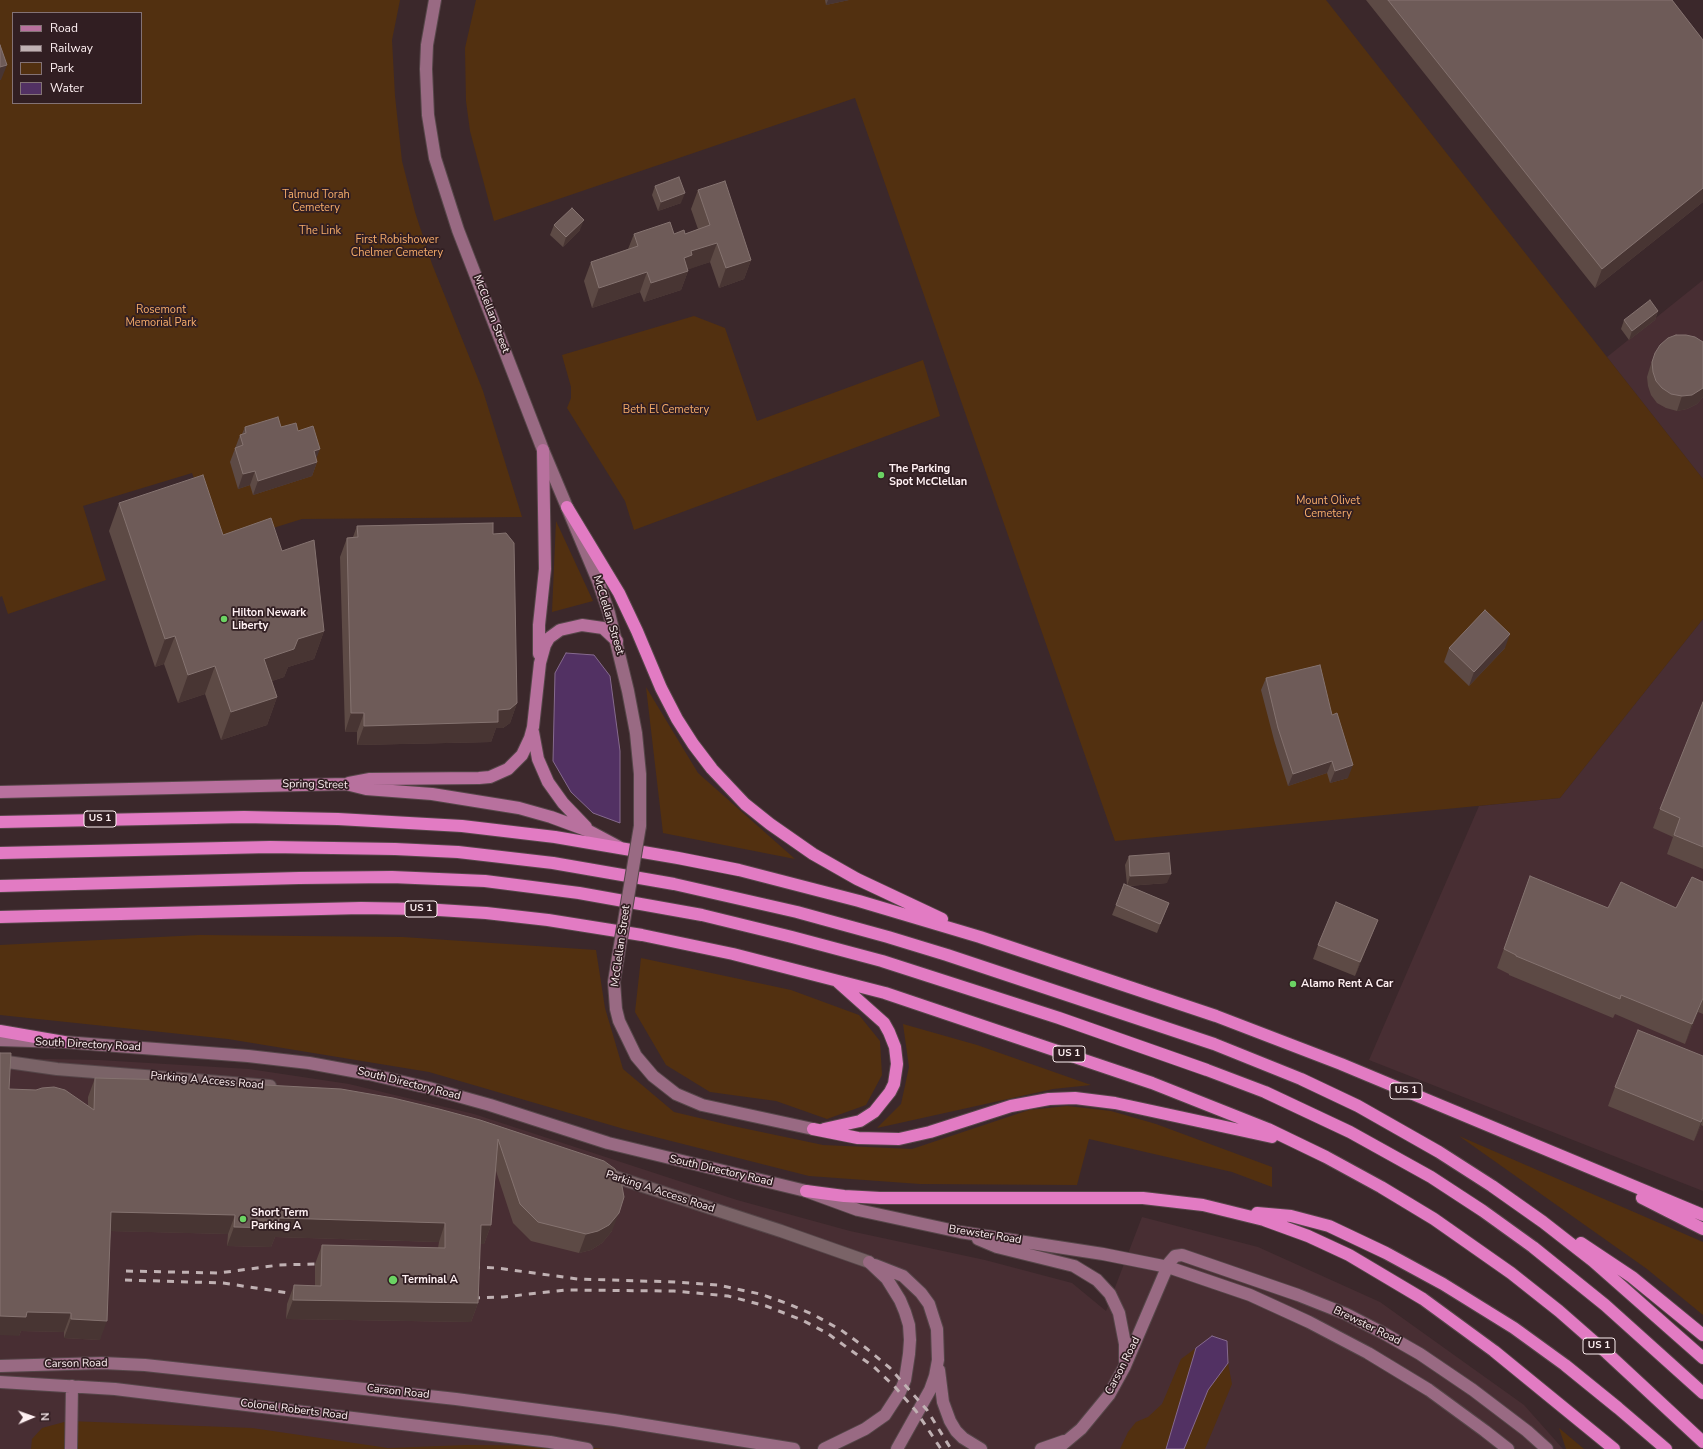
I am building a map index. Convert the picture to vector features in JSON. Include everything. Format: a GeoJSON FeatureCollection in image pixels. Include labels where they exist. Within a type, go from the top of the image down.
{"type":"FeatureCollection","features":[{"type":"Feature","properties":{"kind":"highway"},"geometry":{"type":"LineString","coordinates":[[567,507],[619,594],[637,631],[661,688],[685,733],[702,757],[735,794],[758,815],[783,834],[843,872],[980,937]]}},
{"type":"Feature","properties":{"kind":"highway","name":"US 1"},"geometry":{"type":"LineString","coordinates":[[0,822],[244,816],[338,819],[493,829],[555,837],[686,859],[798,884],[980,937],[1172,1001],[1274,1038],[1383,1081],[1703,1215]]}},
{"type":"Feature","properties":{"kind":"highway"},"geometry":{"type":"LineString","coordinates":[[0,853],[270,846],[427,850],[498,856],[576,867],[674,884],[736,897],[917,945],[1155,1023],[1243,1055],[1301,1079],[1385,1121],[1452,1160],[1518,1204],[1599,1254],[1632,1277],[1703,1335]]}},
{"type":"Feature","properties":{"kind":"highway"},"geometry":{"type":"LineString","coordinates":[[0,886],[298,878],[399,878],[485,881],[548,888],[670,909],[762,929],[882,961],[1059,1018],[1192,1064],[1265,1092],[1350,1132],[1438,1181],[1483,1210],[1533,1247],[1605,1305],[1703,1393]]}},
{"type":"Feature","properties":{"kind":"highway","name":"US 1"},"geometry":{"type":"LineString","coordinates":[[0,917],[353,908],[455,910],[540,919],[642,935],[725,953],[885,993],[1122,1072],[1239,1117],[1297,1142],[1333,1160],[1408,1203],[1511,1273],[1559,1311],[1607,1353],[1703,1442]]}},
{"type":"Feature","properties":{"kind":"highway"},"geometry":{"type":"LineString","coordinates":[[813,1129],[841,1126],[860,1121],[868,1117],[885,1100],[890,1092],[896,1074],[897,1064],[895,1047],[884,1023],[835,980]]}},
{"type":"Feature","properties":{"kind":"highway"},"geometry":{"type":"LineString","coordinates":[[0,1031],[64,1042]]}},
{"type":"Feature","properties":{"kind":"highway"},"geometry":{"type":"LineString","coordinates":[[813,1129],[868,1139],[899,1139],[930,1132],[1011,1106],[1043,1100],[1075,1098],[1130,1106],[1297,1142]]}},
{"type":"Feature","properties":{"kind":"highway"},"geometry":{"type":"LineString","coordinates":[[1563,1157],[1703,1229]]}},
{"type":"Feature","properties":{"kind":"highway"},"geometry":{"type":"LineString","coordinates":[[806,1190],[844,1196],[880,1198],[1143,1198],[1187,1202],[1238,1213],[1308,1236],[1349,1255],[1397,1282],[1478,1339],[1614,1449]]}},
{"type":"Feature","properties":{"kind":"highway"},"geometry":{"type":"LineString","coordinates":[[1518,1204],[1593,1261],[1703,1358]]}},
{"type":"Feature","properties":{"kind":"highway"},"geometry":{"type":"LineString","coordinates":[[1238,1213],[1279,1214],[1329,1226],[1386,1253],[1480,1306],[1536,1344],[1599,1392],[1666,1449]]}},
{"type":"Feature","properties":{"kind":"main road"},"geometry":{"type":"LineString","coordinates":[[538,675],[539,625],[546,561],[543,450]]}},
{"type":"Feature","properties":{"kind":"main road"},"geometry":{"type":"LineString","coordinates":[[346,784],[370,779],[480,778],[495,775],[508,769],[522,754],[527,746],[533,726],[540,663],[545,645],[554,634],[560,630],[582,625],[596,626],[608,632],[617,641]]}},
{"type":"Feature","properties":{"kind":"main road"},"geometry":{"type":"LineString","coordinates":[[533,726],[538,759],[548,782],[563,803],[590,831]]}},
{"type":"Feature","properties":{"kind":"main road","name":"Spring Street"},"geometry":{"type":"LineString","coordinates":[[0,792],[346,784],[366,789],[432,794],[503,805],[551,817],[590,831],[621,848]]}},
{"type":"Feature","properties":{"kind":"street","name":"McClellan Street"},"geometry":{"type":"LineString","coordinates":[[435,0],[427,45],[426,69],[428,115],[435,158],[458,230],[543,450],[598,581],[617,641],[632,713],[640,774],[640,826],[614,982],[616,1009],[619,1021],[636,1056],[658,1081],[676,1094],[702,1105],[813,1129]]}},
{"type":"Feature","properties":{"kind":"street","name":"South Directory Road"},"geometry":{"type":"LineString","coordinates":[[0,1040],[64,1042],[248,1056],[309,1063],[361,1072],[399,1080],[467,1098],[608,1143],[806,1190]]}},
{"type":"Feature","properties":{"kind":"street","name":"Parking A Access Road"},"geometry":{"type":"LineString","coordinates":[[0,1061],[57,1069],[280,1087]]}},
{"type":"Feature","properties":{"kind":"street","name":"Parking A Access Road"},"geometry":{"type":"LineString","coordinates":[[598,1172],[780,1231],[869,1262],[903,1276],[922,1292],[929,1304],[935,1323],[938,1360],[935,1376],[930,1390],[897,1449]]}},
{"type":"Feature","properties":{"kind":"street","name":"Brewster Road"},"geometry":{"type":"LineString","coordinates":[[806,1190],[858,1210],[960,1232],[1103,1254],[1168,1267],[1250,1295],[1288,1312],[1361,1349],[1429,1390],[1508,1449]]}},
{"type":"Feature","properties":{"kind":"street"},"geometry":{"type":"LineString","coordinates":[[960,1232],[997,1247],[1074,1266],[1097,1280],[1110,1294],[1119,1313],[1125,1344],[1125,1366]]}},
{"type":"Feature","properties":{"kind":"street","name":"Brewster Road"},"geometry":{"type":"LineString","coordinates":[[1168,1267],[1171,1259],[1175,1256],[1186,1256],[1298,1294],[1368,1324],[1404,1344],[1461,1381],[1500,1410],[1547,1449]]}},
{"type":"Feature","properties":{"kind":"street","name":"Parking A Access Road"},"geometry":{"type":"LineString","coordinates":[[824,1449],[865,1429],[885,1415],[900,1392],[905,1380],[910,1347],[909,1325],[900,1300],[887,1279],[869,1262]]}},
{"type":"Feature","properties":{"kind":"street","name":"Carson Road"},"geometry":{"type":"LineString","coordinates":[[1057,1449],[1081,1429],[1100,1408],[1109,1395],[1125,1366],[1168,1267]]}},
{"type":"Feature","properties":{"kind":"street"},"geometry":{"type":"LineString","coordinates":[[938,1360],[941,1390],[950,1421],[956,1431],[963,1438],[980,1449]]}},
{"type":"Feature","properties":{"kind":"street","name":"Carson Road"},"geometry":{"type":"LineString","coordinates":[[0,1366],[102,1363],[145,1365],[456,1399],[614,1420],[794,1449]]}},
{"type":"Feature","properties":{"kind":"street","name":"Colonel Roberts Road"},"geometry":{"type":"LineString","coordinates":[[0,1382],[115,1388],[550,1442],[587,1449]]}},
{"type":"Feature","properties":{"kind":"street"},"geometry":{"type":"LineString","coordinates":[[71,1449],[72,1386]]}},
{"type":"Feature","properties":{"kind":"street"},"geometry":{"type":"LineString","coordinates":[[1041,1449],[1069,1439]]}},
{"type":"Feature","properties":{"kind":"shaded area"},"geometry":{"type":"Polygon","coordinates":[[[1703,280],[1703,479],[1607,357],[1703,280]]]}},
{"type":"Feature","properties":{"kind":"shaded area"},"geometry":{"type":"Polygon","coordinates":[[[1703,619],[1703,1191],[1369,1060],[1479,806],[1560,798],[1703,619]]]}},
{"type":"Feature","properties":{"kind":"shaded area"},"geometry":{"type":"Polygon","coordinates":[[[0,1058],[99,1060],[249,1069],[349,1084],[474,1114],[737,1200],[850,1231],[985,1260],[1072,1283],[1106,1311],[1142,1217],[1258,1247],[1380,1302],[1524,1405],[1563,1449],[0,1449],[0,1058]]]}},
{"type":"Feature","properties":{"kind":"green space","name":"Rosemont Memorial Park"},"geometry":{"type":"Polygon","coordinates":[[[0,0],[400,0],[392,40],[395,96],[402,161],[415,212],[432,264],[483,391],[522,517],[302,519],[241,538],[230,537],[222,534],[211,524],[192,473],[83,506],[106,580],[8,614],[2,596],[0,597],[0,0]]]}},
{"type":"Feature","properties":{"kind":"green space","name":"Mount Olivet Cemetery"},"geometry":{"type":"Polygon","coordinates":[[[476,0],[1326,0],[1703,479],[1703,619],[1560,798],[1115,841],[855,98],[494,221],[470,131],[466,101],[465,48],[476,0]]]}},
{"type":"Feature","properties":{"kind":"green space","name":"Beth El Cemetery"},"geometry":{"type":"Polygon","coordinates":[[[694,316],[725,328],[757,421],[923,360],[940,416],[634,530],[625,501],[567,408],[571,398],[571,387],[562,355],[694,316]]]}},
{"type":"Feature","properties":{"kind":"green space"},"geometry":{"type":"Polygon","coordinates":[[[556,521],[593,601],[552,612],[556,521]]]}},
{"type":"Feature","properties":{"kind":"green space"},"geometry":{"type":"Polygon","coordinates":[[[646,687],[698,773],[795,859],[663,833],[646,687]]]}},
{"type":"Feature","properties":{"kind":"green space"},"geometry":{"type":"Polygon","coordinates":[[[200,935],[403,937],[596,950],[605,1008],[623,1069],[674,1112],[823,1145],[912,1149],[1029,1110],[1067,1106],[1111,1111],[1156,1124],[1272,1167],[1272,1187],[1232,1172],[1089,1139],[1077,1185],[920,1184],[809,1176],[624,1129],[429,1072],[228,1039],[0,1015],[0,945],[200,935]]]}},
{"type":"Feature","properties":{"kind":"green space"},"geometry":{"type":"Polygon","coordinates":[[[641,958],[791,990],[859,1015],[880,1041],[882,1075],[866,1105],[827,1119],[776,1101],[710,1092],[666,1065],[635,1012],[641,958]]]}},
{"type":"Feature","properties":{"kind":"green space"},"geometry":{"type":"Polygon","coordinates":[[[903,1024],[977,1045],[1091,1085],[1053,1089],[877,1128],[901,1104],[909,1067],[903,1024]]]}},
{"type":"Feature","properties":{"kind":"green space"},"geometry":{"type":"Polygon","coordinates":[[[1459,1136],[1703,1242],[1703,1315],[1647,1269],[1459,1136]]]}},
{"type":"Feature","properties":{"kind":"green space"},"geometry":{"type":"Polygon","coordinates":[[[1196,1348],[1166,1449],[1120,1449],[1128,1432],[1136,1422],[1148,1417],[1162,1404],[1181,1359],[1196,1348]]]}},
{"type":"Feature","properties":{"kind":"green space"},"geometry":{"type":"Polygon","coordinates":[[[1228,1363],[1232,1384],[1205,1449],[1184,1449],[1208,1390],[1228,1363]]]}},
{"type":"Feature","properties":{"kind":"green space"},"geometry":{"type":"Polygon","coordinates":[[[68,1421],[252,1428],[388,1448],[467,1445],[565,1446],[605,1449],[31,1449],[32,1439],[42,1428],[68,1421]]]}},
{"type":"Feature","properties":{"kind":"green space"},"geometry":{"type":"Polygon","coordinates":[[[1559,1428],[1584,1449],[1566,1449],[1559,1428]]]}},
{"type":"Feature","properties":{"kind":"water"},"geometry":{"type":"Polygon","coordinates":[[[566,653],[594,655],[610,676],[620,751],[620,823],[593,813],[571,792],[553,761],[555,673],[566,653]]]}},
{"type":"Feature","properties":{"kind":"water"},"geometry":{"type":"Polygon","coordinates":[[[1212,1336],[1227,1341],[1228,1363],[1208,1390],[1184,1449],[1166,1449],[1196,1348],[1212,1336]]]}},
{"type":"Feature","properties":{"kind":"building"},"geometry":{"type":"Polygon","coordinates":[[[1388,0],[1672,0],[1703,40],[1703,188],[1602,269],[1388,0]]]}},
{"type":"Feature","properties":{"kind":"building"},"geometry":{"type":"Polygon","coordinates":[[[0,45],[7,65],[0,67],[0,45]]]}},
{"type":"Feature","properties":{"kind":"building"},"geometry":{"type":"Polygon","coordinates":[[[679,177],[685,193],[661,202],[655,186],[679,177]]]}},
{"type":"Feature","properties":{"kind":"building"},"geometry":{"type":"Polygon","coordinates":[[[725,181],[751,260],[726,268],[717,243],[691,251],[692,255],[684,258],[688,271],[651,283],[647,272],[599,288],[591,262],[638,246],[634,234],[670,222],[674,234],[684,230],[685,234],[710,225],[698,190],[725,181]]]}},
{"type":"Feature","properties":{"kind":"building"},"geometry":{"type":"Polygon","coordinates":[[[572,208],[584,220],[566,237],[554,225],[572,208]]]}},
{"type":"Feature","properties":{"kind":"building"},"geometry":{"type":"Polygon","coordinates":[[[1650,300],[1658,311],[1632,331],[1624,320],[1650,300]]]}},
{"type":"Feature","properties":{"kind":"building"},"geometry":{"type":"Polygon","coordinates":[[[1676,335],[1695,337],[1703,342],[1703,388],[1692,395],[1682,396],[1671,394],[1662,388],[1656,381],[1653,372],[1652,362],[1655,353],[1660,345],[1668,338],[1676,335]]]}},
{"type":"Feature","properties":{"kind":"building"},"geometry":{"type":"Polygon","coordinates":[[[278,417],[281,427],[296,423],[298,431],[313,426],[320,449],[314,451],[317,462],[258,481],[255,471],[243,474],[235,448],[243,445],[240,435],[246,433],[245,427],[278,417]]]}},
{"type":"Feature","properties":{"kind":"building","name":"Hilton Newark Liberty"},"geometry":{"type":"Polygon","coordinates":[[[203,475],[223,535],[271,518],[282,551],[314,540],[324,631],[298,639],[294,649],[264,659],[277,697],[231,712],[215,666],[188,675],[175,636],[165,639],[119,503],[203,475]]]}},
{"type":"Feature","properties":{"kind":"building"},"geometry":{"type":"Polygon","coordinates":[[[493,523],[493,534],[506,533],[514,543],[517,703],[510,709],[498,710],[498,722],[364,726],[364,713],[351,713],[347,538],[358,537],[357,526],[493,523]]]}},
{"type":"Feature","properties":{"kind":"building"},"geometry":{"type":"Polygon","coordinates":[[[1485,610],[1510,634],[1474,672],[1449,648],[1485,610]]]}},
{"type":"Feature","properties":{"kind":"building"},"geometry":{"type":"Polygon","coordinates":[[[1320,665],[1332,715],[1337,713],[1353,765],[1335,771],[1332,761],[1293,774],[1278,728],[1266,678],[1320,665]]]}},
{"type":"Feature","properties":{"kind":"building"},"geometry":{"type":"Polygon","coordinates":[[[1703,702],[1703,847],[1674,835],[1680,818],[1660,809],[1703,702]]]}},
{"type":"Feature","properties":{"kind":"building"},"geometry":{"type":"Polygon","coordinates":[[[1169,853],[1171,874],[1130,876],[1129,856],[1169,853]]]}},
{"type":"Feature","properties":{"kind":"building"},"geometry":{"type":"Polygon","coordinates":[[[1530,876],[1608,908],[1621,882],[1676,908],[1692,877],[1703,882],[1703,998],[1692,1024],[1621,995],[1620,999],[1516,956],[1504,949],[1530,876]]]}},
{"type":"Feature","properties":{"kind":"building"},"geometry":{"type":"Polygon","coordinates":[[[1124,884],[1169,903],[1160,924],[1116,905],[1124,884]]]}},
{"type":"Feature","properties":{"kind":"building"},"geometry":{"type":"Polygon","coordinates":[[[1336,902],[1378,920],[1360,962],[1318,945],[1336,902]]]}},
{"type":"Feature","properties":{"kind":"building"},"geometry":{"type":"Polygon","coordinates":[[[1638,1030],[1703,1056],[1703,1117],[1701,1122],[1615,1087],[1638,1030]]]}},
{"type":"Feature","properties":{"kind":"building","name":"Short Term Parking A"},"geometry":{"type":"Polygon","coordinates":[[[0,1053],[11,1053],[9,1089],[36,1090],[54,1087],[65,1090],[94,1110],[95,1078],[170,1080],[341,1089],[393,1098],[480,1120],[604,1161],[615,1169],[621,1181],[624,1197],[619,1213],[609,1225],[598,1231],[586,1234],[538,1222],[520,1204],[498,1139],[491,1225],[481,1225],[478,1303],[293,1300],[294,1285],[321,1286],[322,1245],[445,1248],[445,1223],[279,1218],[278,1228],[234,1227],[235,1215],[111,1212],[107,1321],[71,1319],[71,1313],[27,1312],[26,1317],[0,1316],[0,1053]]]}},
{"type":"Feature","properties":{"kind":"railway"},"geometry":{"type":"LineString","coordinates":[[126,1271],[219,1273],[279,1265],[315,1264]]}},
{"type":"Feature","properties":{"kind":"railway"},"geometry":{"type":"LineString","coordinates":[[473,1267],[497,1268],[578,1279],[718,1285],[760,1294],[786,1303],[814,1315],[841,1330],[890,1368],[927,1410],[951,1449]]}},
{"type":"Feature","properties":{"kind":"railway"},"geometry":{"type":"LineString","coordinates":[[125,1280],[223,1283],[302,1295]]}},
{"type":"Feature","properties":{"kind":"railway"},"geometry":{"type":"LineString","coordinates":[[473,1298],[503,1297],[565,1290],[674,1291],[728,1296],[766,1306],[802,1320],[827,1333],[874,1367],[895,1387],[916,1411],[941,1449]]}},
{"type":"Feature","properties":{"kind":"place","name":"The Parking Spot McClellan"},"geometry":{"type":"Point","coordinates":[881,475]}},
{"type":"Feature","properties":{"kind":"place","name":"Hilton Newark Liberty"},"geometry":{"type":"Point","coordinates":[224,619]}},
{"type":"Feature","properties":{"kind":"place","name":"Alamo Rent A Car"},"geometry":{"type":"Point","coordinates":[1293,984]}},
{"type":"Feature","properties":{"kind":"place","name":"Short Term Parking A"},"geometry":{"type":"Point","coordinates":[243,1219]}},
{"type":"Feature","properties":{"kind":"place","name":"Terminal A"},"geometry":{"type":"Point","coordinates":[393,1280]}},
{"type":"Feature","properties":{"kind":"park label","name":"Talmud Torah Cemetery"},"geometry":{"type":"Point","coordinates":[316,201]}},
{"type":"Feature","properties":{"kind":"park label","name":"The Link"},"geometry":{"type":"Point","coordinates":[320,231]}},
{"type":"Feature","properties":{"kind":"park label","name":"First Robishower Chelmer Cemetery"},"geometry":{"type":"Point","coordinates":[397,246]}}]}
